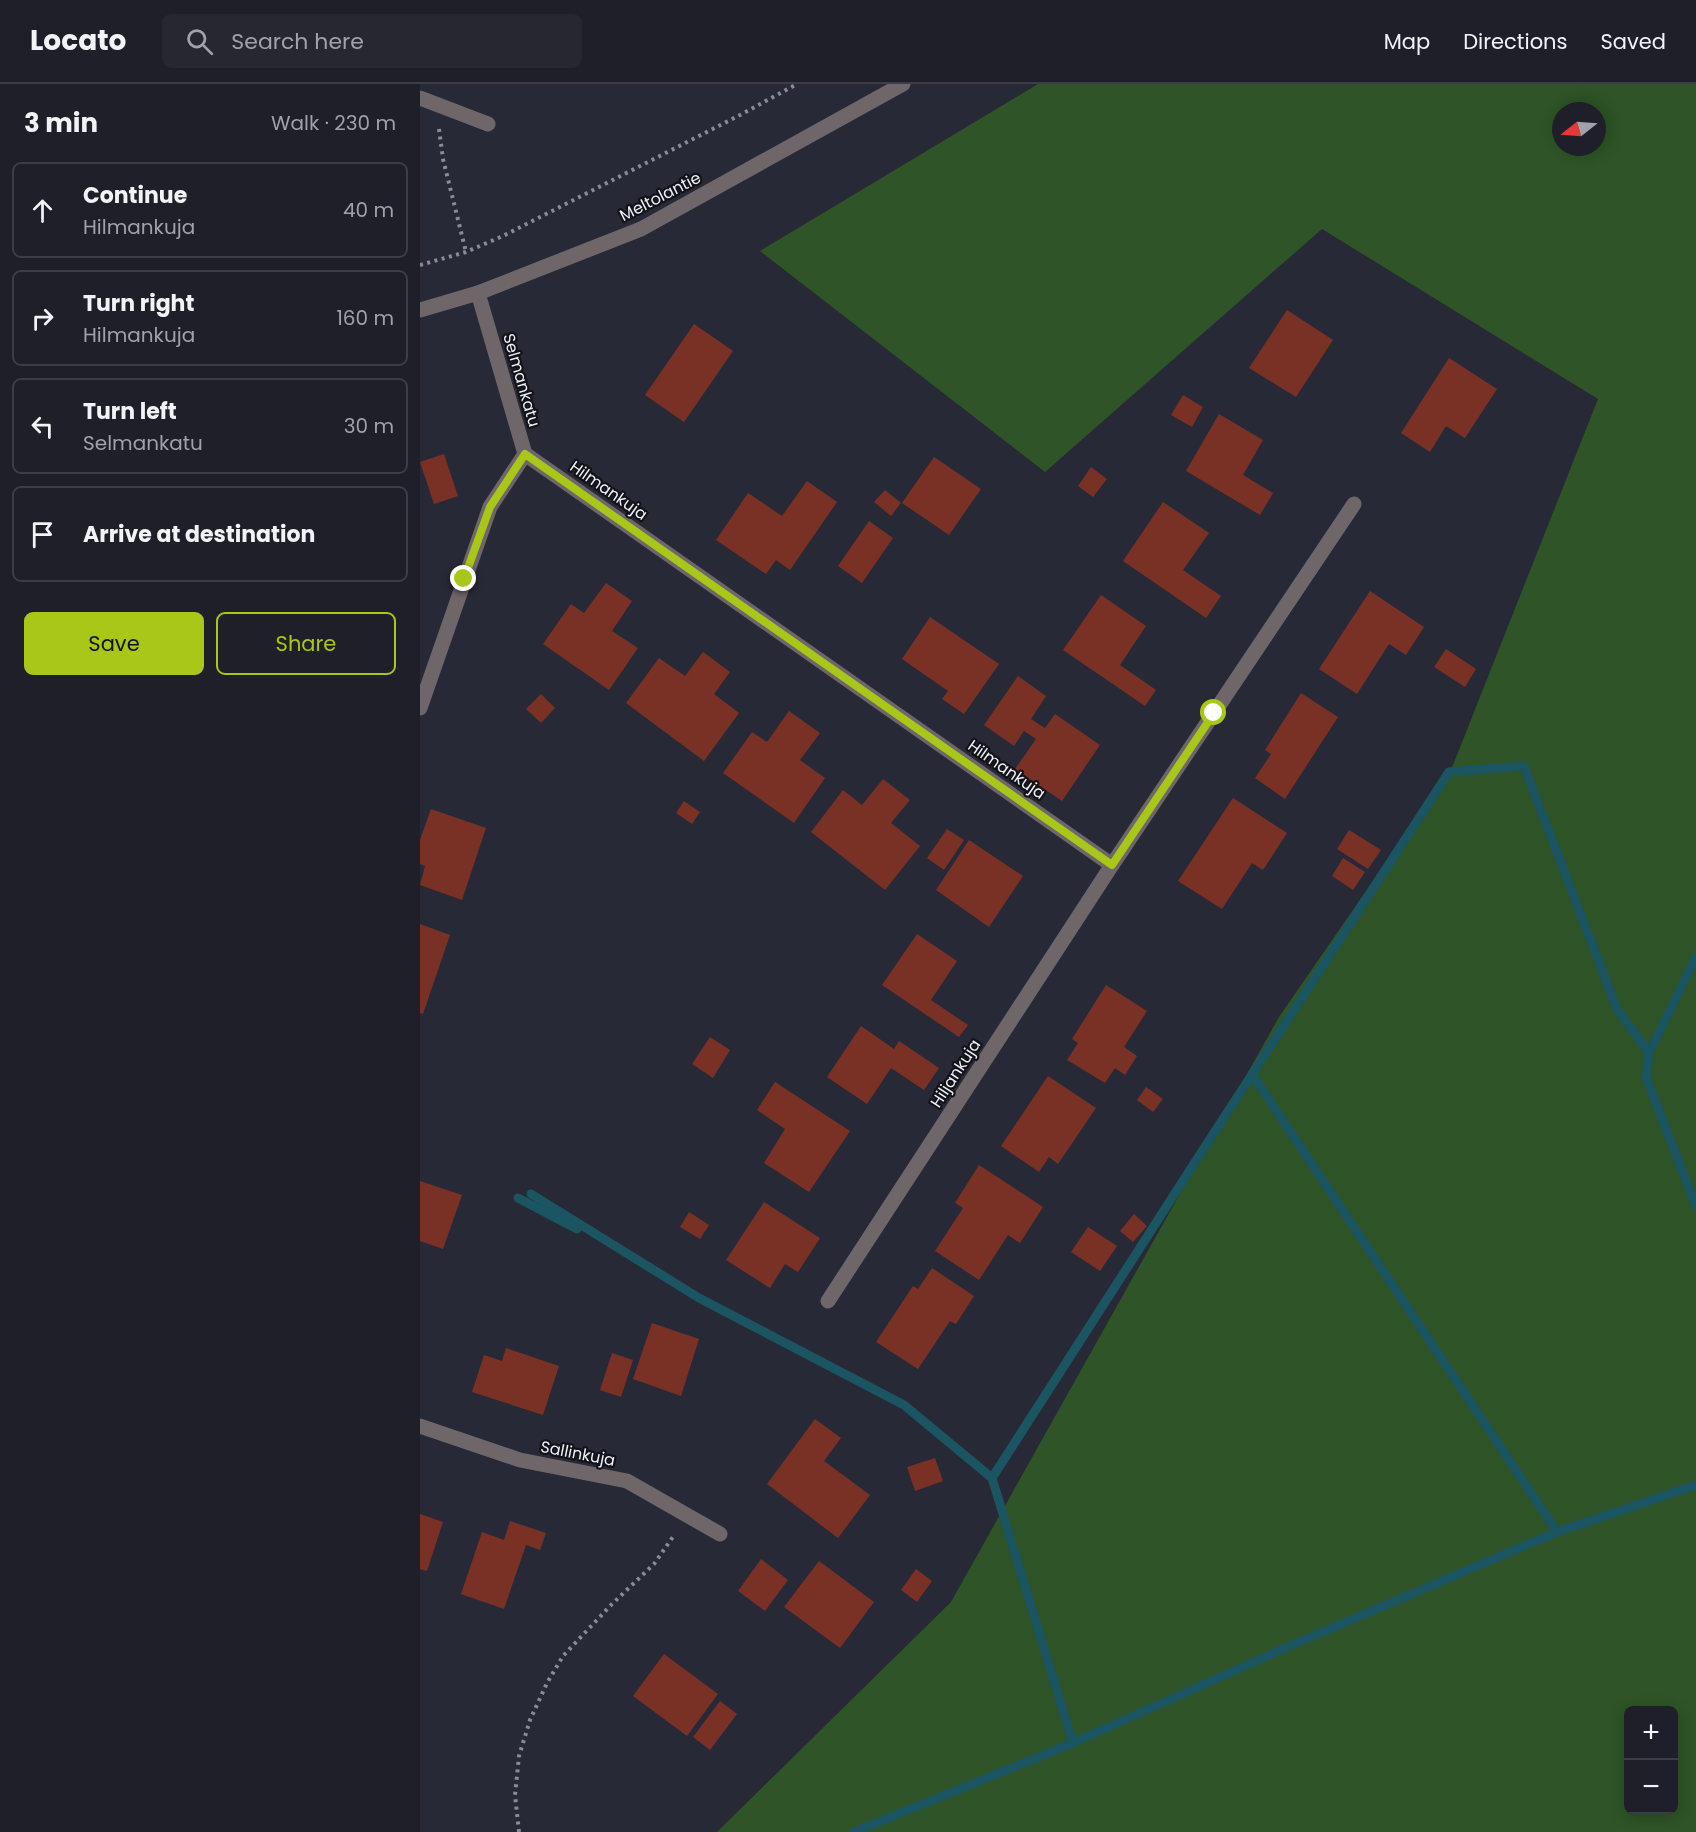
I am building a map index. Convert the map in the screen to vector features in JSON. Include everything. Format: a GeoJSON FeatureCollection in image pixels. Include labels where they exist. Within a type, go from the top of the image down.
{"type":"FeatureCollection","features":[{"type":"Feature","properties":{"kind":"street","name":"Meltolantie"},"geometry":{"type":"LineString","coordinates":[[420,310],[478,293],[641,229],[903,84]]}},
{"type":"Feature","properties":{"kind":"street"},"geometry":{"type":"LineString","coordinates":[[420,98],[488,124]]}},
{"type":"Feature","properties":{"kind":"street","name":"Selmankatu"},"geometry":{"type":"LineString","coordinates":[[478,293],[525,454]]}},
{"type":"Feature","properties":{"kind":"street"},"geometry":{"type":"LineString","coordinates":[[420,708],[490,507],[525,454]]}},
{"type":"Feature","properties":{"kind":"street","name":"Hilmankuja"},"geometry":{"type":"LineString","coordinates":[[525,454],[1112,865]]}},
{"type":"Feature","properties":{"kind":"street"},"geometry":{"type":"LineString","coordinates":[[1112,865],[1354,504]]}},
{"type":"Feature","properties":{"kind":"street","name":"Hiljankuja"},"geometry":{"type":"LineString","coordinates":[[828,1300],[1112,865]]}},
{"type":"Feature","properties":{"kind":"street","name":"Sallinkuja"},"geometry":{"type":"LineString","coordinates":[[420,1426],[520,1460],[627,1481],[720,1534]]}},
{"type":"Feature","properties":{"kind":"path"},"geometry":{"type":"LineString","coordinates":[[420,265],[466,252],[513,231],[797,84]]}},
{"type":"Feature","properties":{"kind":"path"},"geometry":{"type":"LineString","coordinates":[[436,104],[443,159],[466,252]]}},
{"type":"Feature","properties":{"kind":"path"},"geometry":{"type":"LineString","coordinates":[[519,1832],[515,1795],[519,1756],[530,1720],[546,1683],[563,1656],[654,1564],[687,1516]]}},
{"type":"Feature","properties":{"kind":"green space"},"geometry":{"type":"Polygon","coordinates":[[[1038,84],[1696,84],[1696,1832],[717,1832],[951,1602],[1279,1017],[1453,765],[1598,399],[1322,229],[1045,472],[760,251],[1038,84]]]}},
{"type":"Feature","properties":{"kind":"building"},"geometry":{"type":"Polygon","coordinates":[[[1287,310],[1333,340],[1296,397],[1249,368],[1287,310]]]}},
{"type":"Feature","properties":{"kind":"building"},"geometry":{"type":"Polygon","coordinates":[[[694,324],[733,351],[684,422],[645,395],[694,324]]]}},
{"type":"Feature","properties":{"kind":"building"},"geometry":{"type":"Polygon","coordinates":[[[1449,358],[1497,389],[1465,438],[1446,426],[1430,452],[1401,433],[1449,358]]]}},
{"type":"Feature","properties":{"kind":"building"},"geometry":{"type":"Polygon","coordinates":[[[1183,395],[1203,407],[1192,427],[1171,415],[1183,395]]]}},
{"type":"Feature","properties":{"kind":"building"},"geometry":{"type":"Polygon","coordinates":[[[1219,414],[1263,440],[1243,475],[1273,493],[1260,515],[1186,471],[1219,414]]]}},
{"type":"Feature","properties":{"kind":"building"},"geometry":{"type":"Polygon","coordinates":[[[444,454],[458,496],[434,504],[420,462],[444,454]]]}},
{"type":"Feature","properties":{"kind":"building"},"geometry":{"type":"Polygon","coordinates":[[[934,457],[981,489],[949,535],[902,503],[934,457]]]}},
{"type":"Feature","properties":{"kind":"building"},"geometry":{"type":"Polygon","coordinates":[[[1091,467],[1107,479],[1093,497],[1078,486],[1091,467]]]}},
{"type":"Feature","properties":{"kind":"building"},"geometry":{"type":"Polygon","coordinates":[[[807,481],[837,502],[790,570],[776,560],[766,574],[716,540],[748,493],[782,516],[807,481]]]}},
{"type":"Feature","properties":{"kind":"building"},"geometry":{"type":"Polygon","coordinates":[[[885,490],[901,503],[891,516],[874,502],[885,490]]]}},
{"type":"Feature","properties":{"kind":"building"},"geometry":{"type":"Polygon","coordinates":[[[1163,502],[1209,533],[1183,570],[1221,596],[1206,618],[1123,561],[1163,502]]]}},
{"type":"Feature","properties":{"kind":"building"},"geometry":{"type":"Polygon","coordinates":[[[869,521],[893,538],[862,583],[838,566],[869,521]]]}},
{"type":"Feature","properties":{"kind":"building"},"geometry":{"type":"Polygon","coordinates":[[[606,583],[632,601],[612,631],[638,648],[609,690],[543,644],[571,604],[584,613],[606,583]]]}},
{"type":"Feature","properties":{"kind":"building"},"geometry":{"type":"Polygon","coordinates":[[[1370,591],[1424,627],[1406,655],[1389,644],[1357,694],[1319,669],[1370,591]]]}},
{"type":"Feature","properties":{"kind":"building"},"geometry":{"type":"Polygon","coordinates":[[[1101,595],[1146,626],[1120,665],[1156,690],[1145,706],[1063,650],[1101,595]]]}},
{"type":"Feature","properties":{"kind":"building"},"geometry":{"type":"Polygon","coordinates":[[[930,617],[999,664],[964,714],[942,699],[948,691],[902,659],[930,617]]]}},
{"type":"Feature","properties":{"kind":"building"},"geometry":{"type":"Polygon","coordinates":[[[1446,649],[1476,669],[1465,687],[1434,667],[1446,649]]]}},
{"type":"Feature","properties":{"kind":"building"},"geometry":{"type":"Polygon","coordinates":[[[703,652],[730,672],[714,694],[739,713],[704,761],[626,703],[659,658],[685,676],[703,652]]]}},
{"type":"Feature","properties":{"kind":"building"},"geometry":{"type":"Polygon","coordinates":[[[1018,676],[1046,696],[1031,719],[1045,728],[1055,714],[1100,745],[1062,801],[1015,769],[1036,739],[1024,731],[1014,746],[984,725],[1018,676]]]}},
{"type":"Feature","properties":{"kind":"building"},"geometry":{"type":"Polygon","coordinates":[[[1301,693],[1338,717],[1285,799],[1255,778],[1271,754],[1265,750],[1301,693]]]}},
{"type":"Feature","properties":{"kind":"building"},"geometry":{"type":"Polygon","coordinates":[[[541,694],[555,708],[541,723],[526,709],[541,694]]]}},
{"type":"Feature","properties":{"kind":"building"},"geometry":{"type":"Polygon","coordinates":[[[789,711],[820,733],[800,760],[825,778],[794,823],[723,773],[752,732],[767,742],[789,711]]]}},
{"type":"Feature","properties":{"kind":"building"},"geometry":{"type":"Polygon","coordinates":[[[883,779],[910,800],[891,823],[920,846],[885,890],[811,832],[843,790],[862,805],[883,779]]]}},
{"type":"Feature","properties":{"kind":"building"},"geometry":{"type":"Polygon","coordinates":[[[1233,798],[1287,833],[1263,870],[1252,863],[1222,909],[1178,881],[1233,798]]]}},
{"type":"Feature","properties":{"kind":"building"},"geometry":{"type":"Polygon","coordinates":[[[684,801],[700,812],[692,824],[676,813],[684,801]]]}},
{"type":"Feature","properties":{"kind":"building"},"geometry":{"type":"Polygon","coordinates":[[[431,809],[486,828],[462,900],[420,885],[425,866],[420,864],[420,840],[431,809]]]}},
{"type":"Feature","properties":{"kind":"building"},"geometry":{"type":"Polygon","coordinates":[[[947,829],[964,840],[944,870],[927,858],[947,829]]]}},
{"type":"Feature","properties":{"kind":"building"},"geometry":{"type":"Polygon","coordinates":[[[1349,830],[1381,850],[1368,869],[1337,849],[1349,830]]]}},
{"type":"Feature","properties":{"kind":"building"},"geometry":{"type":"Polygon","coordinates":[[[969,840],[1023,876],[989,927],[936,890],[969,840]]]}},
{"type":"Feature","properties":{"kind":"building"},"geometry":{"type":"Polygon","coordinates":[[[1343,858],[1365,872],[1353,890],[1332,876],[1343,858]]]}},
{"type":"Feature","properties":{"kind":"building"},"geometry":{"type":"Polygon","coordinates":[[[420,924],[450,935],[423,1014],[420,1013],[420,924]]]}},
{"type":"Feature","properties":{"kind":"building"},"geometry":{"type":"Polygon","coordinates":[[[917,934],[957,961],[931,1000],[968,1025],[959,1037],[882,985],[917,934]]]}},
{"type":"Feature","properties":{"kind":"building"},"geometry":{"type":"Polygon","coordinates":[[[1106,985],[1147,1011],[1124,1047],[1137,1056],[1125,1075],[1115,1068],[1105,1083],[1067,1060],[1078,1043],[1072,1039],[1106,985]]]}},
{"type":"Feature","properties":{"kind":"building"},"geometry":{"type":"Polygon","coordinates":[[[861,1026],[894,1049],[899,1041],[939,1068],[924,1090],[891,1068],[867,1104],[827,1077],[861,1026]]]}},
{"type":"Feature","properties":{"kind":"building"},"geometry":{"type":"Polygon","coordinates":[[[710,1037],[730,1050],[713,1078],[692,1064],[710,1037]]]}},
{"type":"Feature","properties":{"kind":"building"},"geometry":{"type":"Polygon","coordinates":[[[1048,1076],[1096,1108],[1058,1164],[1049,1157],[1039,1172],[1001,1146],[1048,1076]]]}},
{"type":"Feature","properties":{"kind":"building"},"geometry":{"type":"Polygon","coordinates":[[[775,1082],[850,1131],[809,1192],[764,1163],[785,1129],[757,1110],[775,1082]]]}},
{"type":"Feature","properties":{"kind":"building"},"geometry":{"type":"Polygon","coordinates":[[[1146,1087],[1163,1099],[1153,1112],[1137,1100],[1146,1087]]]}},
{"type":"Feature","properties":{"kind":"building"},"geometry":{"type":"Polygon","coordinates":[[[979,1165],[1043,1207],[1020,1243],[1008,1235],[979,1280],[935,1251],[963,1208],[955,1203],[979,1165]]]}},
{"type":"Feature","properties":{"kind":"building"},"geometry":{"type":"Polygon","coordinates":[[[420,1181],[462,1195],[443,1249],[420,1241],[420,1181]]]}},
{"type":"Feature","properties":{"kind":"building"},"geometry":{"type":"Polygon","coordinates":[[[764,1202],[820,1238],[798,1272],[785,1264],[770,1288],[726,1260],[764,1202]]]}},
{"type":"Feature","properties":{"kind":"building"},"geometry":{"type":"Polygon","coordinates":[[[689,1212],[709,1225],[700,1239],[680,1227],[689,1212]]]}},
{"type":"Feature","properties":{"kind":"building"},"geometry":{"type":"Polygon","coordinates":[[[1134,1214],[1147,1226],[1133,1242],[1120,1231],[1134,1214]]]}},
{"type":"Feature","properties":{"kind":"building"},"geometry":{"type":"Polygon","coordinates":[[[1088,1227],[1117,1246],[1100,1271],[1071,1252],[1088,1227]]]}},
{"type":"Feature","properties":{"kind":"building"},"geometry":{"type":"Polygon","coordinates":[[[932,1268],[974,1296],[956,1324],[950,1321],[918,1369],[876,1342],[913,1286],[918,1289],[932,1268]]]}},
{"type":"Feature","properties":{"kind":"building"},"geometry":{"type":"Polygon","coordinates":[[[652,1323],[699,1339],[681,1396],[633,1379],[652,1323]]]}},
{"type":"Feature","properties":{"kind":"building"},"geometry":{"type":"Polygon","coordinates":[[[506,1348],[559,1366],[543,1415],[472,1392],[484,1355],[502,1361],[506,1348]]]}},
{"type":"Feature","properties":{"kind":"building"},"geometry":{"type":"Polygon","coordinates":[[[612,1353],[633,1360],[621,1397],[600,1390],[612,1353]]]}},
{"type":"Feature","properties":{"kind":"building"},"geometry":{"type":"Polygon","coordinates":[[[815,1419],[841,1438],[824,1461],[870,1495],[838,1538],[767,1484],[815,1419]]]}},
{"type":"Feature","properties":{"kind":"building"},"geometry":{"type":"Polygon","coordinates":[[[935,1458],[943,1481],[915,1491],[907,1467],[935,1458]]]}},
{"type":"Feature","properties":{"kind":"building"},"geometry":{"type":"Polygon","coordinates":[[[420,1514],[443,1522],[427,1571],[420,1569],[420,1514]]]}},
{"type":"Feature","properties":{"kind":"building"},"geometry":{"type":"Polygon","coordinates":[[[510,1521],[546,1533],[540,1550],[526,1545],[504,1609],[461,1594],[482,1532],[504,1540],[510,1521]]]}},
{"type":"Feature","properties":{"kind":"building"},"geometry":{"type":"Polygon","coordinates":[[[761,1559],[788,1580],[765,1611],[738,1591],[761,1559]]]}},
{"type":"Feature","properties":{"kind":"building"},"geometry":{"type":"Polygon","coordinates":[[[819,1561],[874,1602],[840,1648],[784,1607],[819,1561]]]}},
{"type":"Feature","properties":{"kind":"building"},"geometry":{"type":"Polygon","coordinates":[[[916,1569],[932,1581],[917,1602],[901,1590],[916,1569]]]}},
{"type":"Feature","properties":{"kind":"building"},"geometry":{"type":"Polygon","coordinates":[[[664,1654],[718,1694],[687,1736],[633,1696],[664,1654]]]}},
{"type":"Feature","properties":{"kind":"building"},"geometry":{"type":"Polygon","coordinates":[[[720,1701],[737,1714],[710,1750],[693,1737],[720,1701]]]}},
{"type":"Feature","properties":{"kind":"waterway"},"geometry":{"type":"LineString","coordinates":[[992,1478],[1449,772],[1524,766],[1617,1009],[1649,1053]]}},
{"type":"Feature","properties":{"kind":"waterway"},"geometry":{"type":"LineString","coordinates":[[1696,957],[1649,1053],[1646,1077],[1696,1206]]}},
{"type":"Feature","properties":{"kind":"waterway"},"geometry":{"type":"LineString","coordinates":[[1252,1074],[1557,1532]]}},
{"type":"Feature","properties":{"kind":"waterway"},"geometry":{"type":"LineString","coordinates":[[531,1194],[699,1298],[904,1405],[992,1478],[1073,1743]]}},
{"type":"Feature","properties":{"kind":"waterway"},"geometry":{"type":"LineString","coordinates":[[518,1198],[577,1229]]}},
{"type":"Feature","properties":{"kind":"waterway"},"geometry":{"type":"LineString","coordinates":[[854,1832],[1073,1743],[1285,1648],[1557,1532],[1696,1485]]}},
{"type":"Feature","properties":{"kind":"route"},"geometry":{"type":"LineString","coordinates":[[464,579],[490,507],[525,454],[1112,865],[1214,713]]}}]}
